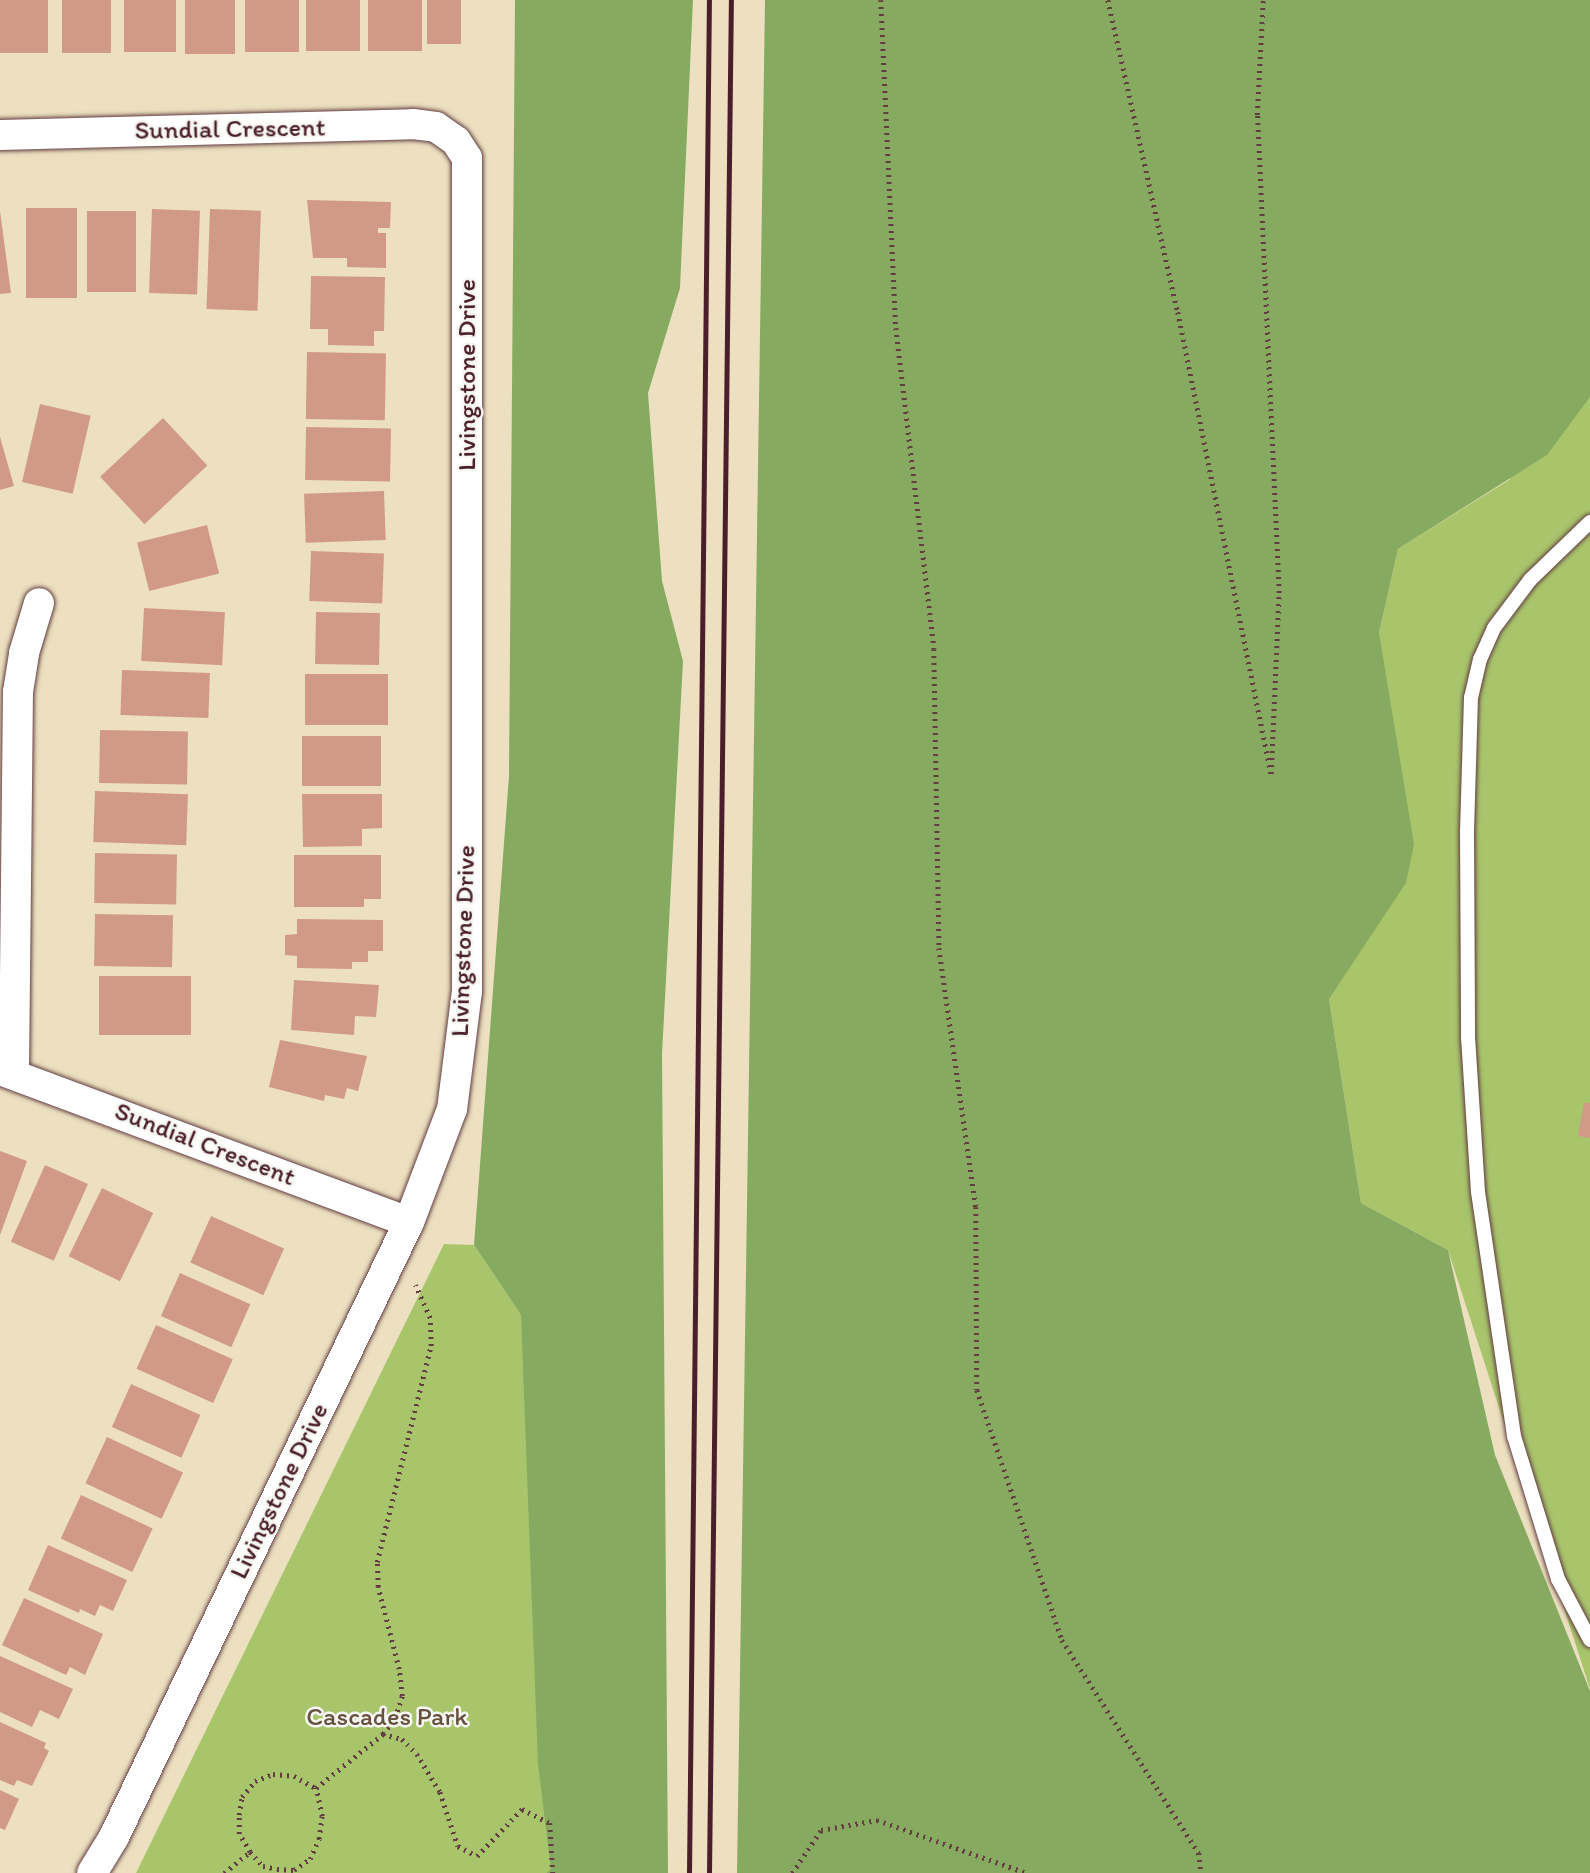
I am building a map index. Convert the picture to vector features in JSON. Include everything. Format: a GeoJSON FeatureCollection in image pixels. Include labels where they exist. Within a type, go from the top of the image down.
{"type":"FeatureCollection","features":[{"type":"Feature","properties":{"kind":"street","name":"Sundial Crescent"},"geometry":{"type":"LineString","coordinates":[[0,135],[413,124],[436,127],[456,141]]}},
{"type":"Feature","properties":{"kind":"street","name":"Livingstone Drive"},"geometry":{"type":"LineString","coordinates":[[92,1873],[114,1837],[403,1233],[453,1109],[467,991],[467,158],[456,141]]}},
{"type":"Feature","properties":{"kind":"street"},"geometry":{"type":"LineString","coordinates":[[7,1071],[18,692],[39,603]]}},
{"type":"Feature","properties":{"kind":"street","name":"Sundial Crescent"},"geometry":{"type":"LineString","coordinates":[[7,1071],[403,1233]]}},
{"type":"Feature","properties":{"kind":"lane"},"geometry":{"type":"LineString","coordinates":[[1590,522],[1530,580],[1494,628],[1480,660],[1471,697],[1467,831],[1468,1037],[1478,1192],[1514,1436],[1558,1579],[1590,1640]]}},
{"type":"Feature","properties":{"kind":"path"},"geometry":{"type":"LineString","coordinates":[[881,0],[896,328],[934,649],[939,948],[976,1207],[977,1390],[1062,1640],[1199,1853],[1201,1873]]}},
{"type":"Feature","properties":{"kind":"path"},"geometry":{"type":"LineString","coordinates":[[1108,0],[1178,312],[1271,774],[1279,593],[1258,129],[1264,0]]}},
{"type":"Feature","properties":{"kind":"path"},"geometry":{"type":"LineString","coordinates":[[316,1788],[383,1734],[402,1696],[377,1562],[430,1346],[430,1318],[403,1233]]}},
{"type":"Feature","properties":{"kind":"path"},"geometry":{"type":"LineString","coordinates":[[383,1734],[402,1739],[417,1754],[440,1792],[458,1846],[477,1856],[522,1809],[550,1823],[553,1873]]}},
{"type":"Feature","properties":{"kind":"path"},"geometry":{"type":"LineString","coordinates":[[273,1774],[293,1776],[316,1788],[322,1816],[320,1839],[310,1859],[294,1870],[263,1866],[239,1834],[242,1797],[255,1781],[273,1774]]}},
{"type":"Feature","properties":{"kind":"path"},"geometry":{"type":"LineString","coordinates":[[792,1873],[821,1830],[877,1820],[1027,1873]]}},
{"type":"Feature","properties":{"kind":"path"},"geometry":{"type":"LineString","coordinates":[[224,1873],[250,1852]]}},
{"type":"Feature","properties":{"kind":"green space"},"geometry":{"type":"Polygon","coordinates":[[[515,0],[693,0],[680,288],[648,393],[662,581],[683,661],[662,1054],[668,1873],[546,1873],[551,1869],[538,1764],[521,1315],[474,1245],[509,776],[515,0]]]}},
{"type":"Feature","properties":{"kind":"green space"},"geometry":{"type":"Polygon","coordinates":[[[765,0],[1590,0],[1590,397],[1547,455],[1398,549],[1379,633],[1414,844],[1406,883],[1329,999],[1361,1203],[1448,1250],[1495,1455],[1590,1691],[1590,1873],[737,1873],[765,0]]]}},
{"type":"Feature","properties":{"kind":"green space"},"geometry":{"type":"Polygon","coordinates":[[[1590,376],[1590,1689],[1448,1250],[1361,1203],[1329,999],[1379,633],[1398,549],[1509,480],[1590,376]]]}},
{"type":"Feature","properties":{"kind":"green space","name":"Cascades Park"},"geometry":{"type":"Polygon","coordinates":[[[444,1244],[474,1245],[521,1315],[551,1869],[546,1873],[136,1873],[444,1244]]]}},
{"type":"Feature","properties":{"kind":"building"},"geometry":{"type":"Polygon","coordinates":[[[0,0],[48,0],[48,53],[0,53],[0,0]]]}},
{"type":"Feature","properties":{"kind":"building"},"geometry":{"type":"Polygon","coordinates":[[[62,0],[111,0],[111,53],[62,53],[62,0]]]}},
{"type":"Feature","properties":{"kind":"building"},"geometry":{"type":"Polygon","coordinates":[[[124,0],[176,0],[176,52],[124,52],[124,0]]]}},
{"type":"Feature","properties":{"kind":"building"},"geometry":{"type":"Polygon","coordinates":[[[185,0],[235,0],[235,54],[185,54],[185,0]]]}},
{"type":"Feature","properties":{"kind":"building"},"geometry":{"type":"Polygon","coordinates":[[[245,0],[299,0],[299,52],[245,52],[245,0]]]}},
{"type":"Feature","properties":{"kind":"building"},"geometry":{"type":"Polygon","coordinates":[[[306,0],[360,0],[360,51],[306,51],[306,0]]]}},
{"type":"Feature","properties":{"kind":"building"},"geometry":{"type":"Polygon","coordinates":[[[368,0],[422,0],[422,51],[368,51],[368,0]]]}},
{"type":"Feature","properties":{"kind":"building"},"geometry":{"type":"Polygon","coordinates":[[[427,0],[461,0],[461,44],[427,44],[427,0]]]}},
{"type":"Feature","properties":{"kind":"building"},"geometry":{"type":"Polygon","coordinates":[[[307,200],[391,202],[390,228],[378,228],[378,233],[386,233],[386,268],[347,267],[347,258],[313,258],[307,200]]]}},
{"type":"Feature","properties":{"kind":"building"},"geometry":{"type":"Polygon","coordinates":[[[26,208],[77,208],[77,298],[26,298],[26,208]]]}},
{"type":"Feature","properties":{"kind":"building"},"geometry":{"type":"Polygon","coordinates":[[[152,209],[200,211],[197,295],[149,293],[152,209]]]}},
{"type":"Feature","properties":{"kind":"building"},"geometry":{"type":"Polygon","coordinates":[[[210,209],[261,211],[257,311],[207,309],[210,209]]]}},
{"type":"Feature","properties":{"kind":"building"},"geometry":{"type":"Polygon","coordinates":[[[0,211],[11,293],[0,294],[0,211]]]}},
{"type":"Feature","properties":{"kind":"building"},"geometry":{"type":"Polygon","coordinates":[[[87,211],[136,211],[136,292],[87,292],[87,211]]]}},
{"type":"Feature","properties":{"kind":"building"},"geometry":{"type":"Polygon","coordinates":[[[311,276],[385,277],[384,331],[374,331],[374,346],[328,345],[328,329],[310,329],[311,276]]]}},
{"type":"Feature","properties":{"kind":"building"},"geometry":{"type":"Polygon","coordinates":[[[307,352],[386,353],[385,420],[306,419],[307,352]]]}},
{"type":"Feature","properties":{"kind":"building"},"geometry":{"type":"Polygon","coordinates":[[[40,404],[91,416],[73,494],[22,482],[40,404]]]}},
{"type":"Feature","properties":{"kind":"building"},"geometry":{"type":"Polygon","coordinates":[[[163,418],[207,466],[144,524],[100,477],[163,418]]]}},
{"type":"Feature","properties":{"kind":"building"},"geometry":{"type":"Polygon","coordinates":[[[306,427],[391,428],[390,481],[305,480],[306,427]]]}},
{"type":"Feature","properties":{"kind":"building"},"geometry":{"type":"Polygon","coordinates":[[[0,437],[14,486],[0,490],[0,437]]]}},
{"type":"Feature","properties":{"kind":"building"},"geometry":{"type":"Polygon","coordinates":[[[384,491],[386,540],[306,543],[304,494],[384,491]]]}},
{"type":"Feature","properties":{"kind":"building"},"geometry":{"type":"Polygon","coordinates":[[[207,525],[219,574],[149,591],[137,542],[207,525]]]}},
{"type":"Feature","properties":{"kind":"building"},"geometry":{"type":"Polygon","coordinates":[[[311,551],[384,554],[382,604],[309,601],[311,551]]]}},
{"type":"Feature","properties":{"kind":"building"},"geometry":{"type":"Polygon","coordinates":[[[144,608],[225,612],[222,665],[141,661],[144,608]]]}},
{"type":"Feature","properties":{"kind":"building"},"geometry":{"type":"Polygon","coordinates":[[[316,612],[380,613],[379,665],[315,664],[316,612]]]}},
{"type":"Feature","properties":{"kind":"building"},"geometry":{"type":"Polygon","coordinates":[[[122,670],[210,673],[208,718],[120,715],[122,670]]]}},
{"type":"Feature","properties":{"kind":"building"},"geometry":{"type":"Polygon","coordinates":[[[305,674],[388,674],[388,725],[305,725],[305,674]]]}},
{"type":"Feature","properties":{"kind":"building"},"geometry":{"type":"Polygon","coordinates":[[[100,730],[188,732],[187,785],[99,783],[100,730]]]}},
{"type":"Feature","properties":{"kind":"building"},"geometry":{"type":"Polygon","coordinates":[[[302,736],[381,736],[381,786],[302,786],[302,736]]]}},
{"type":"Feature","properties":{"kind":"building"},"geometry":{"type":"Polygon","coordinates":[[[95,791],[188,794],[186,845],[93,842],[95,791]]]}},
{"type":"Feature","properties":{"kind":"building"},"geometry":{"type":"Polygon","coordinates":[[[302,794],[382,794],[382,828],[362,829],[362,846],[303,847],[302,794]]]}},
{"type":"Feature","properties":{"kind":"building"},"geometry":{"type":"Polygon","coordinates":[[[95,853],[177,854],[176,904],[94,903],[95,853]]]}},
{"type":"Feature","properties":{"kind":"building"},"geometry":{"type":"Polygon","coordinates":[[[294,855],[381,855],[381,899],[364,899],[364,907],[294,907],[294,855]]]}},
{"type":"Feature","properties":{"kind":"building"},"geometry":{"type":"Polygon","coordinates":[[[95,914],[173,915],[172,967],[94,966],[95,914]]]}},
{"type":"Feature","properties":{"kind":"building"},"geometry":{"type":"Polygon","coordinates":[[[297,919],[383,920],[383,951],[368,951],[368,962],[352,962],[352,969],[297,968],[297,956],[285,955],[285,935],[297,934],[297,919]]]}},
{"type":"Feature","properties":{"kind":"building"},"geometry":{"type":"Polygon","coordinates":[[[99,976],[191,976],[191,1035],[99,1035],[99,976]]]}},
{"type":"Feature","properties":{"kind":"building"},"geometry":{"type":"Polygon","coordinates":[[[294,980],[379,985],[376,1017],[355,1016],[354,1035],[291,1030],[294,980]]]}},
{"type":"Feature","properties":{"kind":"building"},"geometry":{"type":"Polygon","coordinates":[[[280,1040],[367,1056],[358,1091],[347,1088],[344,1099],[325,1095],[324,1101],[269,1087],[280,1040]]]}},
{"type":"Feature","properties":{"kind":"building"},"geometry":{"type":"Polygon","coordinates":[[[1584,1103],[1590,1103],[1590,1138],[1578,1136],[1584,1103]]]}},
{"type":"Feature","properties":{"kind":"building"},"geometry":{"type":"Polygon","coordinates":[[[0,1151],[27,1161],[0,1235],[0,1151]]]}},
{"type":"Feature","properties":{"kind":"building"},"geometry":{"type":"Polygon","coordinates":[[[45,1165],[88,1184],[54,1261],[11,1242],[45,1165]]]}},
{"type":"Feature","properties":{"kind":"building"},"geometry":{"type":"Polygon","coordinates":[[[102,1188],[153,1213],[120,1281],[69,1256],[102,1188]]]}},
{"type":"Feature","properties":{"kind":"building"},"geometry":{"type":"Polygon","coordinates":[[[211,1216],[284,1249],[263,1295],[190,1263],[211,1216]]]}},
{"type":"Feature","properties":{"kind":"building"},"geometry":{"type":"Polygon","coordinates":[[[180,1273],[250,1304],[231,1347],[161,1316],[180,1273]]]}},
{"type":"Feature","properties":{"kind":"building"},"geometry":{"type":"Polygon","coordinates":[[[156,1325],[233,1359],[213,1403],[136,1369],[156,1325]]]}},
{"type":"Feature","properties":{"kind":"building"},"geometry":{"type":"Polygon","coordinates":[[[131,1384],[200,1415],[181,1458],[112,1427],[131,1384]]]}},
{"type":"Feature","properties":{"kind":"building"},"geometry":{"type":"Polygon","coordinates":[[[107,1437],[183,1472],[162,1519],[85,1483],[107,1437]]]}},
{"type":"Feature","properties":{"kind":"building"},"geometry":{"type":"Polygon","coordinates":[[[81,1495],[153,1528],[132,1572],[61,1539],[81,1495]]]}},
{"type":"Feature","properties":{"kind":"building"},"geometry":{"type":"Polygon","coordinates":[[[48,1545],[127,1580],[113,1611],[100,1605],[95,1616],[80,1609],[79,1613],[28,1590],[48,1545]]]}},
{"type":"Feature","properties":{"kind":"building"},"geometry":{"type":"Polygon","coordinates":[[[24,1598],[103,1634],[85,1675],[70,1667],[66,1675],[2,1645],[24,1598]]]}},
{"type":"Feature","properties":{"kind":"building"},"geometry":{"type":"Polygon","coordinates":[[[0,1656],[73,1689],[59,1719],[40,1710],[32,1727],[0,1712],[0,1656]]]}},
{"type":"Feature","properties":{"kind":"building"},"geometry":{"type":"Polygon","coordinates":[[[0,1722],[46,1743],[44,1748],[49,1751],[32,1786],[17,1780],[14,1786],[0,1780],[0,1722]]]}},
{"type":"Feature","properties":{"kind":"building"},"geometry":{"type":"Polygon","coordinates":[[[0,1790],[19,1799],[5,1830],[0,1828],[0,1790]]]}},
{"type":"Feature","properties":{"kind":"railway"},"geometry":{"type":"LineString","coordinates":[[689,1873],[709,0]]}},
{"type":"Feature","properties":{"kind":"railway"},"geometry":{"type":"LineString","coordinates":[[709,1873],[731,0]]}}]}
